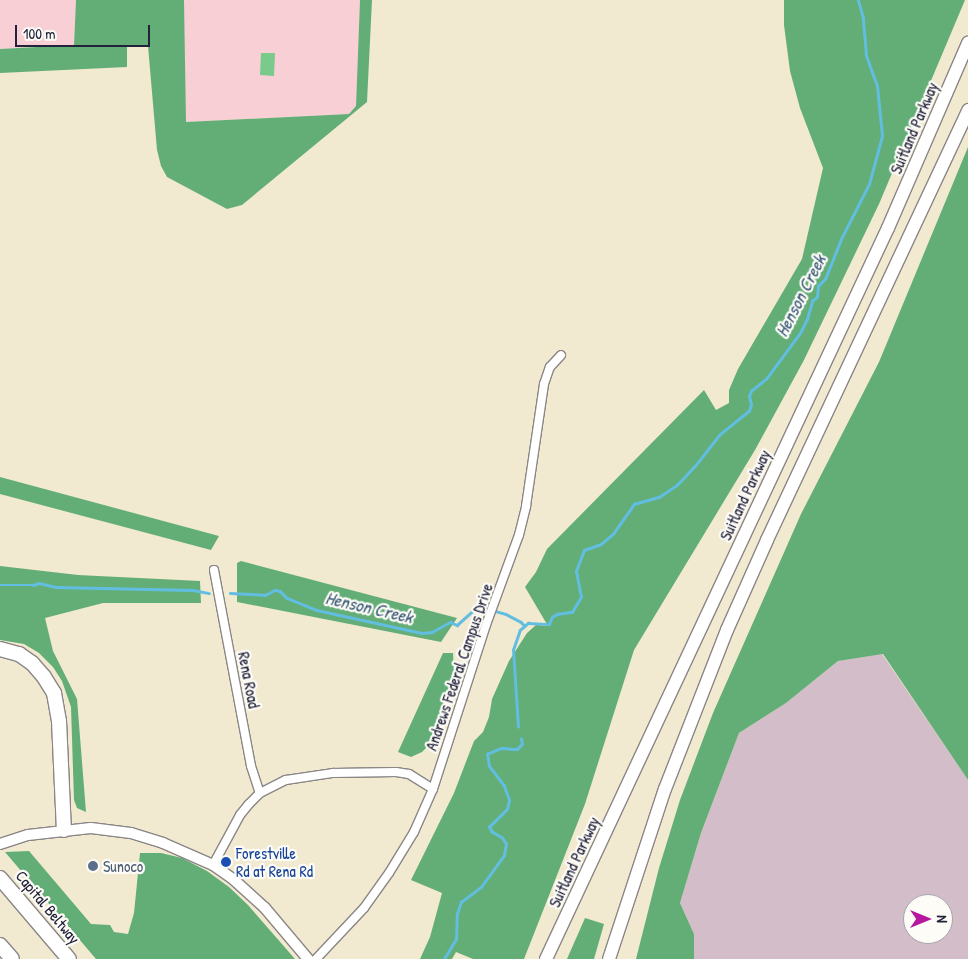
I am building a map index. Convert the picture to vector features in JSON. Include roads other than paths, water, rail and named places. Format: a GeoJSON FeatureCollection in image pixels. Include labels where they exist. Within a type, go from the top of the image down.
{"type":"FeatureCollection","features":[{"type":"Feature","properties":{"kind":"highway","name":"Suitland Parkway"},"geometry":{"type":"LineString","coordinates":[[546,959],[882,242],[968,43]]}},
{"type":"Feature","properties":{"kind":"highway"},"geometry":{"type":"LineString","coordinates":[[609,959],[662,798],[727,630],[767,540],[968,110]]}},
{"type":"Feature","properties":{"kind":"highway"},"geometry":{"type":"LineString","coordinates":[[0,649],[19,654],[32,663],[54,693],[59,721],[64,830]]}},
{"type":"Feature","properties":{"kind":"highway","name":"Capital Beltway"},"geometry":{"type":"LineString","coordinates":[[1,879],[69,959]]}},
{"type":"Feature","properties":{"kind":"highway"},"geometry":{"type":"LineString","coordinates":[[0,945],[12,959]]}},
{"type":"Feature","properties":{"kind":"main road"},"geometry":{"type":"LineString","coordinates":[[0,844],[10,840],[64,830],[96,828],[131,833],[163,843],[213,865],[248,891],[308,959]]}},
{"type":"Feature","properties":{"kind":"street","name":"Andrews Federal Campus Drive"},"geometry":{"type":"LineString","coordinates":[[316,959],[364,908],[389,873],[414,832],[433,789],[486,625],[509,563],[526,506],[544,384],[550,367],[561,355]]}},
{"type":"Feature","properties":{"kind":"street","name":"Rena Road"},"geometry":{"type":"LineString","coordinates":[[214,570],[251,766],[260,793]]}},
{"type":"Feature","properties":{"kind":"street"},"geometry":{"type":"LineString","coordinates":[[213,865],[240,815],[260,793],[286,780],[333,774],[386,771],[410,774],[433,789]]}},
{"type":"Feature","properties":{"kind":"waterway","name":"Henson Creek"},"geometry":{"type":"LineString","coordinates":[[518,727],[513,650],[520,630],[528,623],[549,624],[552,617],[557,614],[572,612],[581,597],[576,571],[584,550],[601,544],[613,534],[634,504],[659,497],[677,485],[695,466],[719,435],[749,411],[751,391],[766,379],[800,333],[807,319],[812,301],[817,297],[818,286],[825,279],[842,237],[869,184],[882,136],[877,86],[866,55],[863,18],[858,0]]}},
{"type":"Feature","properties":{"kind":"waterway","name":"Henson Creek"},"geometry":{"type":"LineString","coordinates":[[0,585],[33,585],[39,583],[56,587],[193,590],[209,593]]}},
{"type":"Feature","properties":{"kind":"waterway","name":"Henson Creek"},"geometry":{"type":"LineString","coordinates":[[230,593],[265,595],[275,590],[280,591],[287,598],[317,610],[422,633],[432,632],[450,622],[457,625],[478,606],[506,614],[524,625]]}},
{"type":"Feature","properties":{"kind":"waterway","name":"Henson Creek"},"geometry":{"type":"LineString","coordinates":[[444,959],[456,939],[457,914],[461,902],[481,887],[504,855],[506,844],[489,827],[507,809],[509,800],[504,786],[489,766],[487,754],[501,748],[517,749],[522,744],[521,739]]}},
{"type":"Feature","properties":{"kind":"place","name":"Forestville Rd at Rena Rd"},"geometry":{"type":"Point","coordinates":[226,862]}},
{"type":"Feature","properties":{"kind":"place","name":"Sunoco"},"geometry":{"type":"Point","coordinates":[93,866]}}]}
